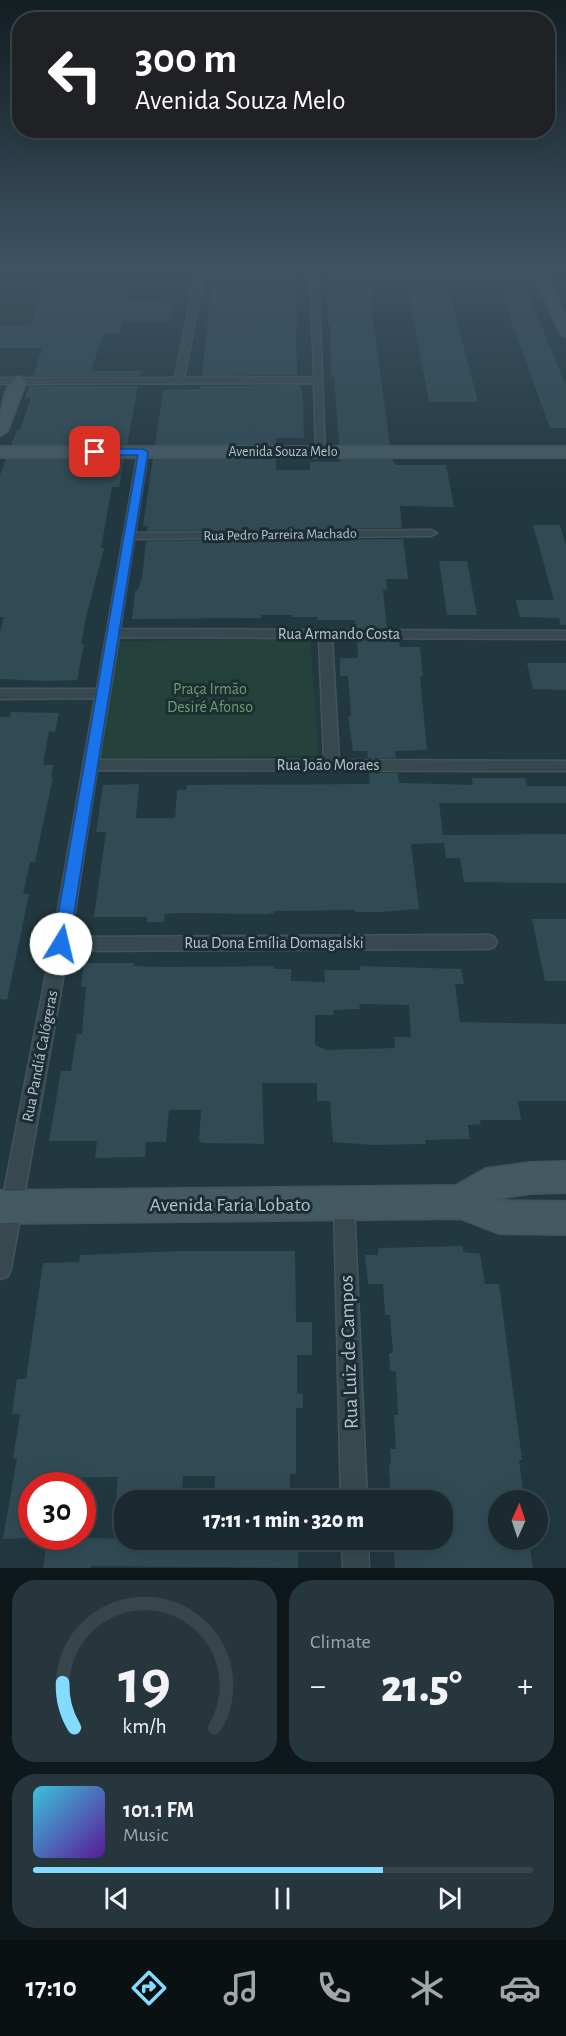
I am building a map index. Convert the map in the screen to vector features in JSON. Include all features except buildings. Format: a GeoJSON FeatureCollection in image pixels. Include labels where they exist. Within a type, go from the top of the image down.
{"type":"FeatureCollection","features":[{"type":"Feature","properties":{"kind":"street"},"geometry":{"type":"LineString","coordinates":[[179,380],[187,341]]}},
{"type":"Feature","properties":{"kind":"street"},"geometry":{"type":"LineString","coordinates":[[317,341],[321,452]]}},
{"type":"Feature","properties":{"kind":"street"},"geometry":{"type":"LineString","coordinates":[[0,381],[318,380]]}},
{"type":"Feature","properties":{"kind":"street"},"geometry":{"type":"LineString","coordinates":[[0,431],[19,381]]}},
{"type":"Feature","properties":{"kind":"street","name":"Avenida Souza Melo"},"geometry":{"type":"LineString","coordinates":[[0,452],[566,452]]}},
{"type":"Feature","properties":{"kind":"street","name":"Rua Pandiá Calógeras"},"geometry":{"type":"LineString","coordinates":[[0,1268],[5,1207],[61,944],[143,452]]}},
{"type":"Feature","properties":{"kind":"street","name":"Rua Pedro Parreira Machado"},"geometry":{"type":"LineString","coordinates":[[130,536],[431,533]]}},
{"type":"Feature","properties":{"kind":"street","name":"Rua Armando Costa"},"geometry":{"type":"LineString","coordinates":[[112,633],[566,635]]}},
{"type":"Feature","properties":{"kind":"street"},"geometry":{"type":"LineString","coordinates":[[325,633],[332,765]]}},
{"type":"Feature","properties":{"kind":"street"},"geometry":{"type":"LineString","coordinates":[[0,694],[102,693]]}},
{"type":"Feature","properties":{"kind":"street","name":"Rua João Moraes"},"geometry":{"type":"LineString","coordinates":[[90,765],[566,766]]}},
{"type":"Feature","properties":{"kind":"street","name":"Rua Dona Emília Domagalski"},"geometry":{"type":"LineString","coordinates":[[61,944],[488,942]]}},
{"type":"Feature","properties":{"kind":"street"},"geometry":{"type":"LineString","coordinates":[[460,1202],[486,1184],[531,1178],[566,1177]]}},
{"type":"Feature","properties":{"kind":"street","name":"Avenida Faria Lobato"},"geometry":{"type":"LineString","coordinates":[[5,1207],[460,1202],[499,1217],[566,1218]]}},
{"type":"Feature","properties":{"kind":"street","name":"Rua Luiz de Campos"},"geometry":{"type":"LineString","coordinates":[[344,1204],[354,1490]]}},
{"type":"Feature","properties":{"kind":"street"},"geometry":{"type":"LineString","coordinates":[[355,1550],[356,1568]]}},
{"type":"Feature","properties":{"kind":"green space","name":"Praça Irmão Desiré Afonso"},"geometry":{"type":"Polygon","coordinates":[[[310,639],[319,756],[101,758],[119,641],[310,639]]]}},
{"type":"Feature","properties":{"kind":"route"},"geometry":{"type":"LineString","coordinates":[[61,944],[143,452],[95,452]]}}]}
